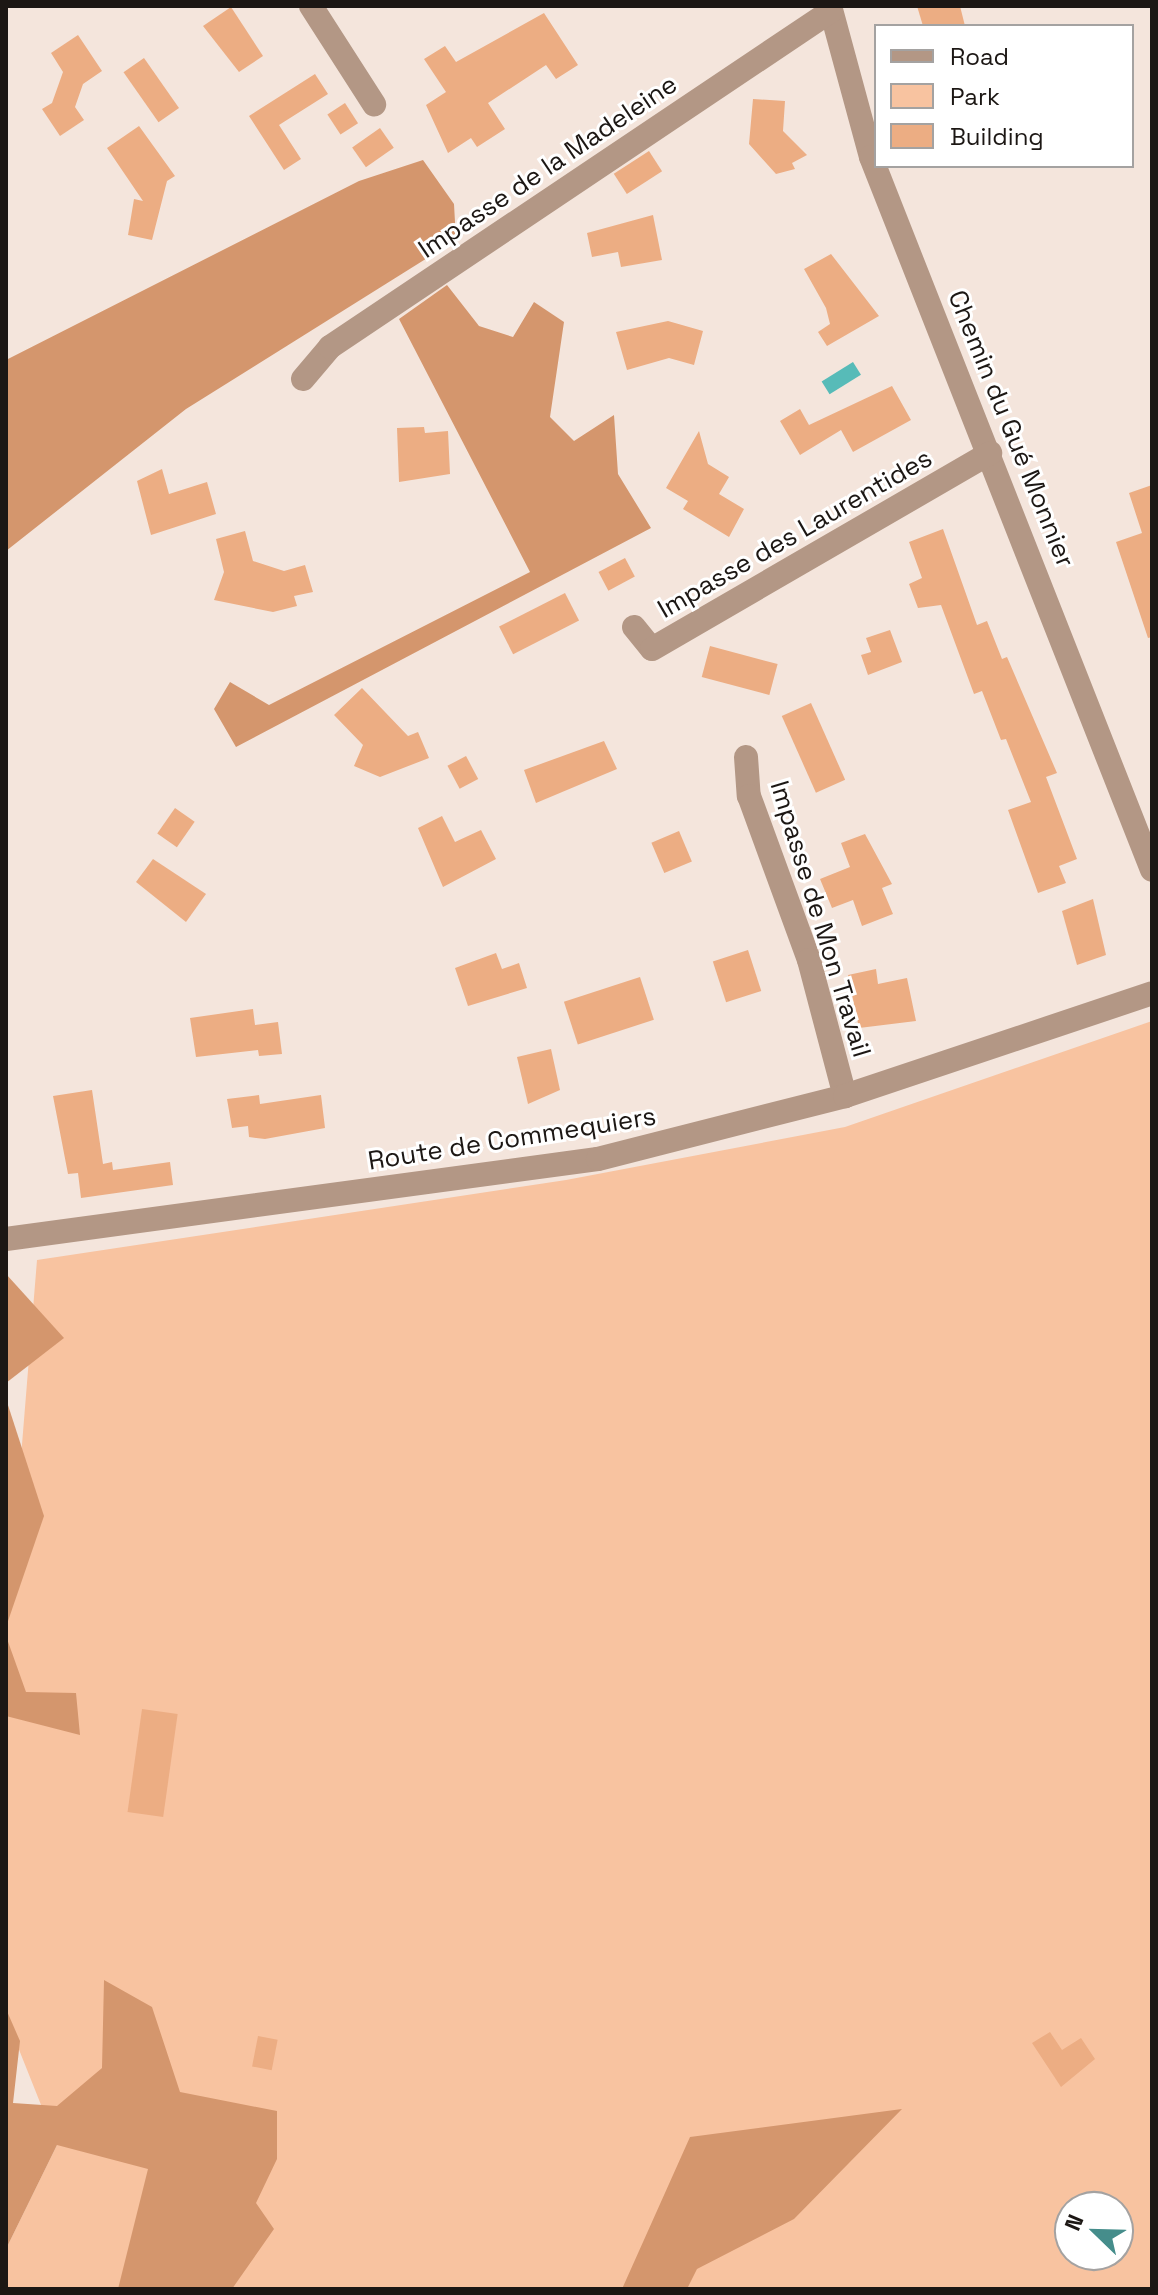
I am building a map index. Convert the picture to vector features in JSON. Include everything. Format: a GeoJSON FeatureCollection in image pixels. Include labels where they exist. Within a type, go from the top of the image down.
{"type":"FeatureCollection","features":[{"type":"Feature","properties":{"kind":"street"},"geometry":{"type":"LineString","coordinates":[[311,6],[374,104]]}},
{"type":"Feature","properties":{"kind":"street","name":"Impasse de la Madeleine"},"geometry":{"type":"LineString","coordinates":[[303,379],[330,347],[831,8]]}},
{"type":"Feature","properties":{"kind":"street","name":"Chemin du Gué Monnier"},"geometry":{"type":"LineString","coordinates":[[831,8],[874,164]]}},
{"type":"Feature","properties":{"kind":"street","name":"Chemin du Gué Monnier"},"geometry":{"type":"LineString","coordinates":[[875,168],[1152,870]]}},
{"type":"Feature","properties":{"kind":"street","name":"Impasse des Laurentides"},"geometry":{"type":"LineString","coordinates":[[634,627],[652,649],[990,453]]}},
{"type":"Feature","properties":{"kind":"street","name":"Impasse de Mon Travail"},"geometry":{"type":"LineString","coordinates":[[746,757],[749,796],[809,960],[845,1096]]}},
{"type":"Feature","properties":{"kind":"street","name":"Route de Commequiers"},"geometry":{"type":"LineString","coordinates":[[6,1239],[598,1159],[845,1096],[1152,993]]}},
{"type":"Feature","properties":{"kind":"green space"},"geometry":{"type":"Polygon","coordinates":[[[1152,1021],[1152,2289],[6,2289],[6,2249],[57,2145],[6,2017],[6,1641],[37,1260],[566,1180],[845,1127],[1152,1021]]]}},
{"type":"Feature","properties":{"kind":"shaded area"},"geometry":{"type":"Polygon","coordinates":[[[423,160],[454,204],[456,240],[186,409],[6,551],[6,360],[359,181],[423,160]]]}},
{"type":"Feature","properties":{"kind":"shaded area"},"geometry":{"type":"Polygon","coordinates":[[[447,285],[479,326],[513,337],[534,302],[564,322],[550,417],[574,441],[614,415],[618,474],[651,528],[236,747],[214,709],[230,682],[269,705],[530,572],[399,319],[447,285]]]}},
{"type":"Feature","properties":{"kind":"shaded area"},"geometry":{"type":"Polygon","coordinates":[[[6,1274],[64,1338],[6,1383],[6,1274]]]}},
{"type":"Feature","properties":{"kind":"shaded area"},"geometry":{"type":"Polygon","coordinates":[[[6,1399],[44,1516],[6,1627],[6,1399]]]}},
{"type":"Feature","properties":{"kind":"shaded area"},"geometry":{"type":"Polygon","coordinates":[[[6,1636],[26,1692],[76,1693],[80,1735],[6,1716],[6,1636]]]}},
{"type":"Feature","properties":{"kind":"shaded area"},"geometry":{"type":"Polygon","coordinates":[[[104,1980],[152,2007],[180,2092],[277,2111],[277,2159],[256,2203],[274,2229],[232,2289],[118,2289],[148,2169],[57,2145],[6,2249],[6,2009],[20,2041],[13,2103],[57,2106],[102,2068],[104,1980]]]}},
{"type":"Feature","properties":{"kind":"shaded area"},"geometry":{"type":"Polygon","coordinates":[[[902,2109],[794,2219],[697,2269],[687,2289],[622,2289],[690,2137],[902,2109]]]}},
{"type":"Feature","properties":{"kind":"water"},"geometry":{"type":"Polygon","coordinates":[[[853,362],[861,375],[830,394],[822,382],[853,362]]]}},
{"type":"Feature","properties":{"kind":"building"},"geometry":{"type":"Polygon","coordinates":[[[917,6],[960,6],[964,24],[922,24],[917,6]]]}},
{"type":"Feature","properties":{"kind":"building"},"geometry":{"type":"Polygon","coordinates":[[[231,7],[263,56],[239,72],[203,26],[231,7]]]}},
{"type":"Feature","properties":{"kind":"building"},"geometry":{"type":"Polygon","coordinates":[[[544,13],[578,65],[556,79],[546,65],[488,103],[505,129],[477,147],[471,138],[448,153],[426,105],[446,92],[424,59],[445,46],[456,62],[544,13]]]}},
{"type":"Feature","properties":{"kind":"building"},"geometry":{"type":"Polygon","coordinates":[[[78,35],[102,71],[83,84],[75,107],[84,120],[60,136],[42,109],[52,103],[63,72],[51,53],[78,35]]]}},
{"type":"Feature","properties":{"kind":"building"},"geometry":{"type":"Polygon","coordinates":[[[144,58],[179,108],[159,122],[124,72],[144,58]]]}},
{"type":"Feature","properties":{"kind":"building"},"geometry":{"type":"Polygon","coordinates":[[[315,74],[328,94],[279,125],[301,159],[284,170],[249,116],[315,74]]]}},
{"type":"Feature","properties":{"kind":"building"},"geometry":{"type":"Polygon","coordinates":[[[753,99],[785,101],[783,131],[807,155],[792,163],[795,169],[776,174],[749,144],[753,99]]]}},
{"type":"Feature","properties":{"kind":"building"},"geometry":{"type":"Polygon","coordinates":[[[345,103],[358,123],[340,135],[327,114],[345,103]]]}},
{"type":"Feature","properties":{"kind":"building"},"geometry":{"type":"Polygon","coordinates":[[[139,126],[175,176],[167,181],[152,240],[128,235],[134,199],[143,201],[107,148],[139,126]]]}},
{"type":"Feature","properties":{"kind":"building"},"geometry":{"type":"Polygon","coordinates":[[[380,128],[394,148],[366,167],[352,148],[380,128]]]}},
{"type":"Feature","properties":{"kind":"building"},"geometry":{"type":"Polygon","coordinates":[[[649,151],[662,171],[627,194],[614,174],[649,151]]]}},
{"type":"Feature","properties":{"kind":"building"},"geometry":{"type":"Polygon","coordinates":[[[653,215],[662,260],[621,267],[618,252],[592,257],[587,233],[653,215]]]}},
{"type":"Feature","properties":{"kind":"building"},"geometry":{"type":"Polygon","coordinates":[[[831,254],[879,316],[827,346],[818,332],[830,324],[826,308],[804,269],[831,254]]]}},
{"type":"Feature","properties":{"kind":"building"},"geometry":{"type":"Polygon","coordinates":[[[668,321],[703,331],[694,365],[669,358],[627,370],[616,332],[668,321]]]}},
{"type":"Feature","properties":{"kind":"building"},"geometry":{"type":"Polygon","coordinates":[[[892,386],[911,420],[853,452],[841,430],[800,455],[780,421],[800,409],[809,425],[892,386]]]}},
{"type":"Feature","properties":{"kind":"building"},"geometry":{"type":"Polygon","coordinates":[[[424,427],[425,433],[448,431],[450,474],[399,482],[397,428],[424,427]]]}},
{"type":"Feature","properties":{"kind":"building"},"geometry":{"type":"Polygon","coordinates":[[[699,431],[708,464],[729,477],[719,494],[744,509],[729,537],[683,509],[688,501],[666,488],[699,431]]]}},
{"type":"Feature","properties":{"kind":"building"},"geometry":{"type":"Polygon","coordinates":[[[162,469],[169,494],[207,482],[216,514],[151,535],[137,481],[162,469]]]}},
{"type":"Feature","properties":{"kind":"building"},"geometry":{"type":"Polygon","coordinates":[[[1152,485],[1152,637],[1148,638],[1116,542],[1142,533],[1129,493],[1152,485]]]}},
{"type":"Feature","properties":{"kind":"building"},"geometry":{"type":"Polygon","coordinates":[[[943,529],[977,625],[987,621],[1002,659],[1007,657],[1057,773],[1046,777],[1077,859],[1059,866],[1066,883],[1038,893],[1008,810],[1031,802],[1006,739],[1001,740],[982,691],[974,694],[941,605],[918,608],[909,584],[922,578],[909,542],[943,529]]]}},
{"type":"Feature","properties":{"kind":"building"},"geometry":{"type":"Polygon","coordinates":[[[245,531],[253,561],[284,571],[305,565],[313,592],[294,596],[297,606],[273,612],[214,600],[224,572],[216,539],[245,531]]]}},
{"type":"Feature","properties":{"kind":"building"},"geometry":{"type":"Polygon","coordinates":[[[625,558],[635,577],[608,591],[599,572],[625,558]]]}},
{"type":"Feature","properties":{"kind":"building"},"geometry":{"type":"Polygon","coordinates":[[[565,593],[579,621],[513,654],[499,627],[565,593]]]}},
{"type":"Feature","properties":{"kind":"building"},"geometry":{"type":"Polygon","coordinates":[[[890,630],[902,662],[868,675],[861,655],[871,652],[866,638],[890,630]]]}},
{"type":"Feature","properties":{"kind":"building"},"geometry":{"type":"Polygon","coordinates":[[[710,646],[778,664],[769,695],[702,677],[710,646]]]}},
{"type":"Feature","properties":{"kind":"building"},"geometry":{"type":"Polygon","coordinates":[[[362,688],[408,736],[418,732],[429,758],[380,777],[354,766],[363,745],[334,715],[362,688]]]}},
{"type":"Feature","properties":{"kind":"building"},"geometry":{"type":"Polygon","coordinates":[[[811,703],[845,780],[816,793],[782,716],[811,703]]]}},
{"type":"Feature","properties":{"kind":"building"},"geometry":{"type":"Polygon","coordinates":[[[604,741],[617,769],[536,803],[524,770],[604,741]]]}},
{"type":"Feature","properties":{"kind":"building"},"geometry":{"type":"Polygon","coordinates":[[[466,756],[478,779],[460,789],[447,766],[466,756]]]}},
{"type":"Feature","properties":{"kind":"building"},"geometry":{"type":"Polygon","coordinates":[[[175,808],[195,822],[177,847],[157,833],[175,808]]]}},
{"type":"Feature","properties":{"kind":"building"},"geometry":{"type":"Polygon","coordinates":[[[442,816],[455,842],[481,830],[496,859],[443,887],[418,828],[442,816]]]}},
{"type":"Feature","properties":{"kind":"building"},"geometry":{"type":"Polygon","coordinates":[[[679,831],[692,861],[664,873],[651,843],[679,831]]]}},
{"type":"Feature","properties":{"kind":"building"},"geometry":{"type":"Polygon","coordinates":[[[865,834],[892,884],[882,888],[893,914],[862,926],[853,900],[832,908],[820,879],[850,867],[841,843],[865,834]]]}},
{"type":"Feature","properties":{"kind":"building"},"geometry":{"type":"Polygon","coordinates":[[[153,859],[206,894],[186,922],[136,882],[153,859]]]}},
{"type":"Feature","properties":{"kind":"building"},"geometry":{"type":"Polygon","coordinates":[[[1093,899],[1106,955],[1077,965],[1062,911],[1093,899]]]}},
{"type":"Feature","properties":{"kind":"building"},"geometry":{"type":"Polygon","coordinates":[[[748,950],[761,991],[726,1002],[713,961],[748,950]]]}},
{"type":"Feature","properties":{"kind":"building"},"geometry":{"type":"Polygon","coordinates":[[[496,953],[502,969],[519,963],[527,988],[468,1006],[455,968],[496,953]]]}},
{"type":"Feature","properties":{"kind":"building"},"geometry":{"type":"Polygon","coordinates":[[[876,969],[878,984],[907,978],[916,1021],[859,1028],[848,975],[876,969]]]}},
{"type":"Feature","properties":{"kind":"building"},"geometry":{"type":"Polygon","coordinates":[[[640,977],[654,1020],[578,1045],[564,1002],[640,977]]]}},
{"type":"Feature","properties":{"kind":"building"},"geometry":{"type":"Polygon","coordinates":[[[253,1009],[255,1025],[278,1022],[282,1054],[259,1056],[258,1050],[196,1057],[190,1018],[253,1009]]]}},
{"type":"Feature","properties":{"kind":"building"},"geometry":{"type":"Polygon","coordinates":[[[551,1049],[560,1090],[528,1104],[517,1057],[551,1049]]]}},
{"type":"Feature","properties":{"kind":"building"},"geometry":{"type":"Polygon","coordinates":[[[92,1090],[103,1164],[112,1162],[113,1170],[170,1162],[173,1185],[81,1198],[78,1173],[68,1174],[53,1096],[92,1090]]]}},
{"type":"Feature","properties":{"kind":"building"},"geometry":{"type":"Polygon","coordinates":[[[259,1095],[260,1104],[321,1095],[325,1128],[265,1139],[249,1137],[248,1126],[232,1128],[227,1099],[259,1095]]]}},
{"type":"Feature","properties":{"kind":"building"},"geometry":{"type":"Polygon","coordinates":[[[142,1709],[178,1714],[163,1817],[128,1812],[142,1709]]]}},
{"type":"Feature","properties":{"kind":"building"},"geometry":{"type":"Polygon","coordinates":[[[1050,2032],[1062,2050],[1081,2038],[1095,2059],[1061,2087],[1032,2043],[1050,2032]]]}},
{"type":"Feature","properties":{"kind":"building"},"geometry":{"type":"Polygon","coordinates":[[[258,2036],[278,2040],[272,2070],[252,2066],[258,2036]]]}}]}
